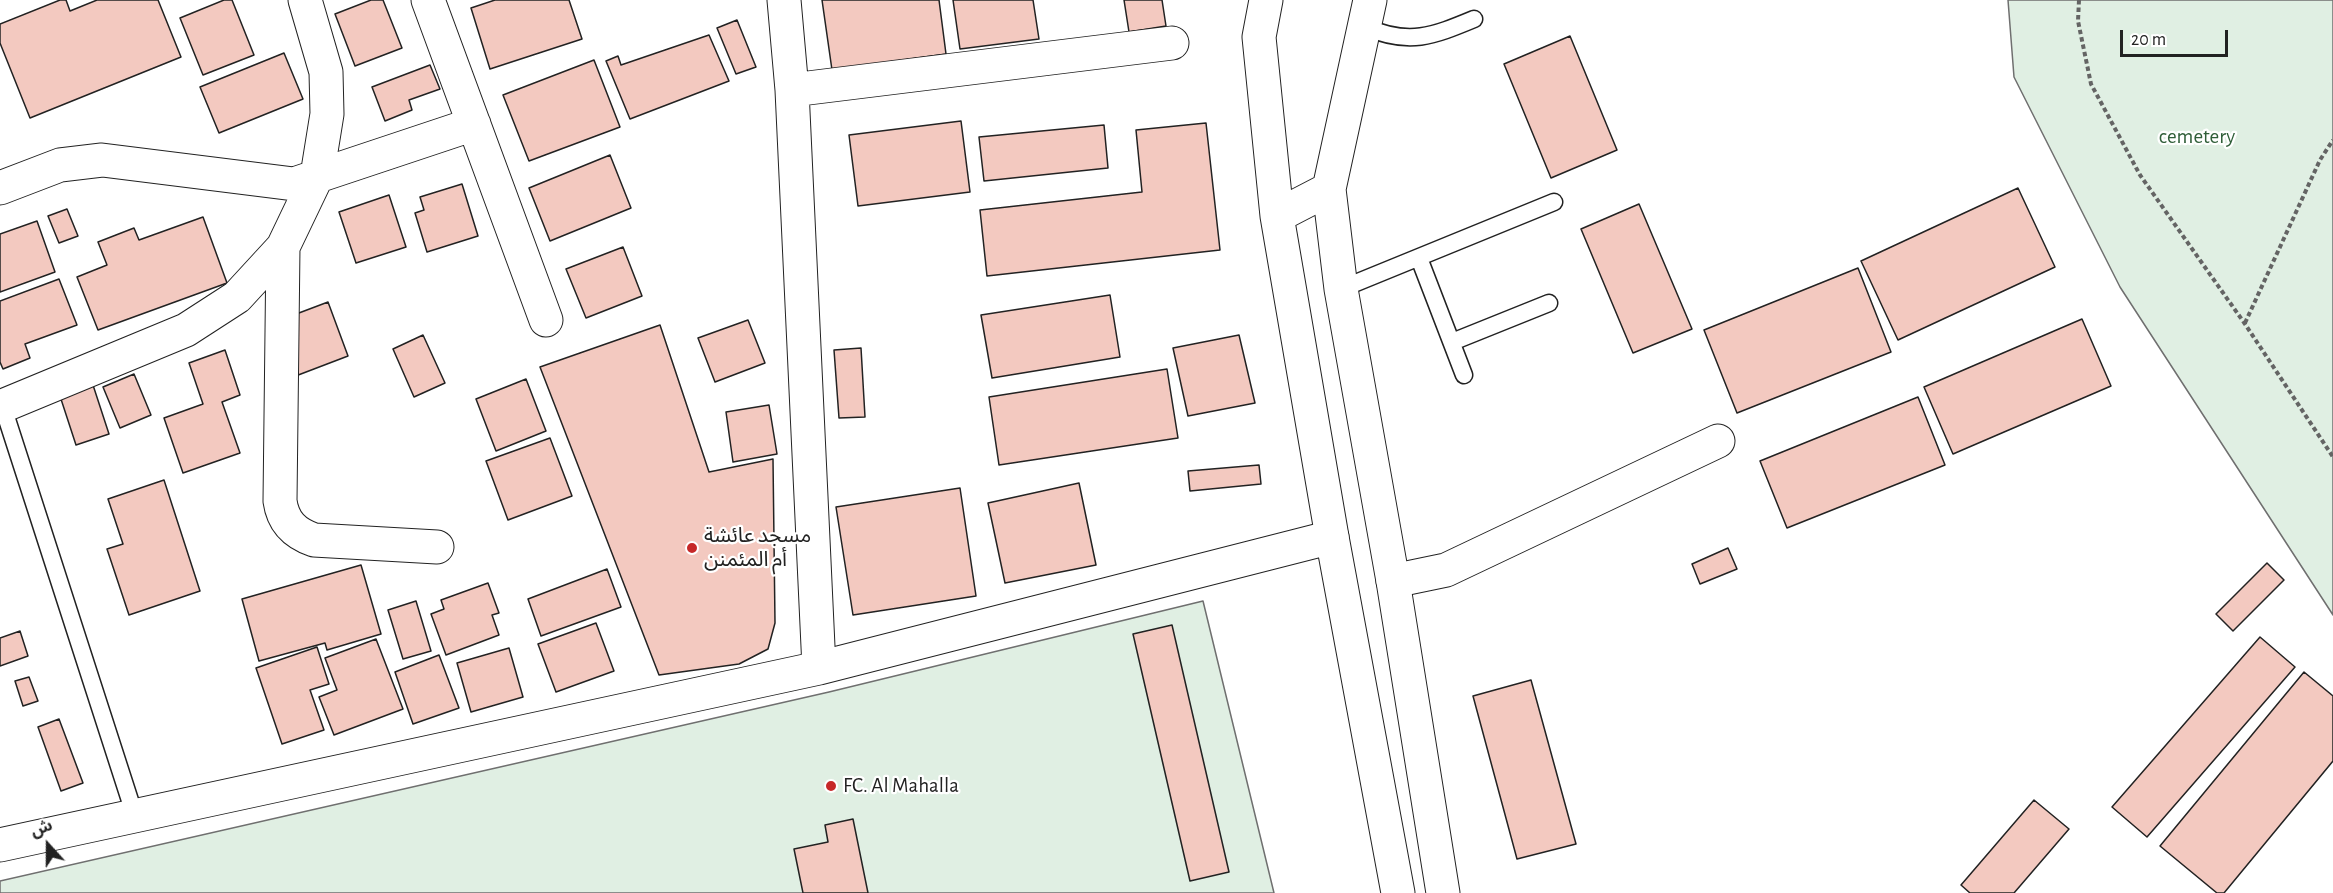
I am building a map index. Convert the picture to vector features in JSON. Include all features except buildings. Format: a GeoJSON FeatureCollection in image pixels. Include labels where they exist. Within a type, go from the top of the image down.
{"type":"FeatureCollection","features":[{"type":"Feature","properties":{"kind":"street"},"geometry":{"type":"LineString","coordinates":[[2,407],[186,330],[237,297],[283,247],[317,176],[327,114],[326,72],[305,0]]}},
{"type":"Feature","properties":{"kind":"street"},"geometry":{"type":"LineString","coordinates":[[428,0],[546,320]]}},
{"type":"Feature","properties":{"kind":"street"},"geometry":{"type":"LineString","coordinates":[[784,0],[792,90],[819,668]]}},
{"type":"Feature","properties":{"kind":"street"},"geometry":{"type":"LineString","coordinates":[[1266,0],[1259,37],[1278,216],[1332,537],[1398,893]]}},
{"type":"Feature","properties":{"kind":"street"},"geometry":{"type":"LineString","coordinates":[[1368,14],[1329,189],[1341,289],[1393,581],[1443,893]]}},
{"type":"Feature","properties":{"kind":"street"},"geometry":{"type":"LineString","coordinates":[[792,90],[1172,43]]}},
{"type":"Feature","properties":{"kind":"street"},"geometry":{"type":"LineString","coordinates":[[0,188],[60,165],[102,160],[294,184],[474,124]]}},
{"type":"Feature","properties":{"kind":"street"},"geometry":{"type":"LineString","coordinates":[[1278,216],[1329,189]]}},
{"type":"Feature","properties":{"kind":"street"},"geometry":{"type":"LineString","coordinates":[[283,247],[280,501],[285,520],[302,536],[314,540],[437,547]]}},
{"type":"Feature","properties":{"kind":"street"},"geometry":{"type":"LineString","coordinates":[[1393,581],[1446,570],[1718,441]]}},
{"type":"Feature","properties":{"kind":"street"},"geometry":{"type":"LineString","coordinates":[[0,845],[819,668],[1332,537]]}},
{"type":"Feature","properties":{"kind":"lane"},"geometry":{"type":"LineString","coordinates":[[1368,14],[1384,35],[1423,38],[1474,19]]}},
{"type":"Feature","properties":{"kind":"lane"},"geometry":{"type":"LineString","coordinates":[[1341,289],[1554,202]]}},
{"type":"Feature","properties":{"kind":"lane"},"geometry":{"type":"LineString","coordinates":[[1419,258],[1464,375]]}},
{"type":"Feature","properties":{"kind":"lane"},"geometry":{"type":"LineString","coordinates":[[1452,342],[1549,303]]}},
{"type":"Feature","properties":{"kind":"lane"},"geometry":{"type":"LineString","coordinates":[[2,407],[135,816]]}},
{"type":"Feature","properties":{"kind":"path"},"geometry":{"type":"LineString","coordinates":[[2079,0],[2078,21],[2091,84],[2140,175],[2245,324],[2333,457]]}},
{"type":"Feature","properties":{"kind":"path"},"geometry":{"type":"LineString","coordinates":[[2245,324],[2320,160],[2333,140]]}},
{"type":"Feature","properties":{"kind":"green space","name":"cemetery"},"geometry":{"type":"Polygon","coordinates":[[[2008,0],[2333,0],[2333,615],[2120,287],[2014,77],[2008,0]]]}},
{"type":"Feature","properties":{"kind":"green space","name":"FC. Al Mahalla"},"geometry":{"type":"Polygon","coordinates":[[[1203,601],[1274,893],[0,893],[0,881],[829,692],[1203,601]]]}},
{"type":"Feature","properties":{"kind":"place","name":"مسجد عائشة أم المئمنن"},"geometry":{"type":"Point","coordinates":[692,548]}},
{"type":"Feature","properties":{"kind":"place","name":"FC. Al Mahalla"},"geometry":{"type":"Point","coordinates":[831,786]}}]}
